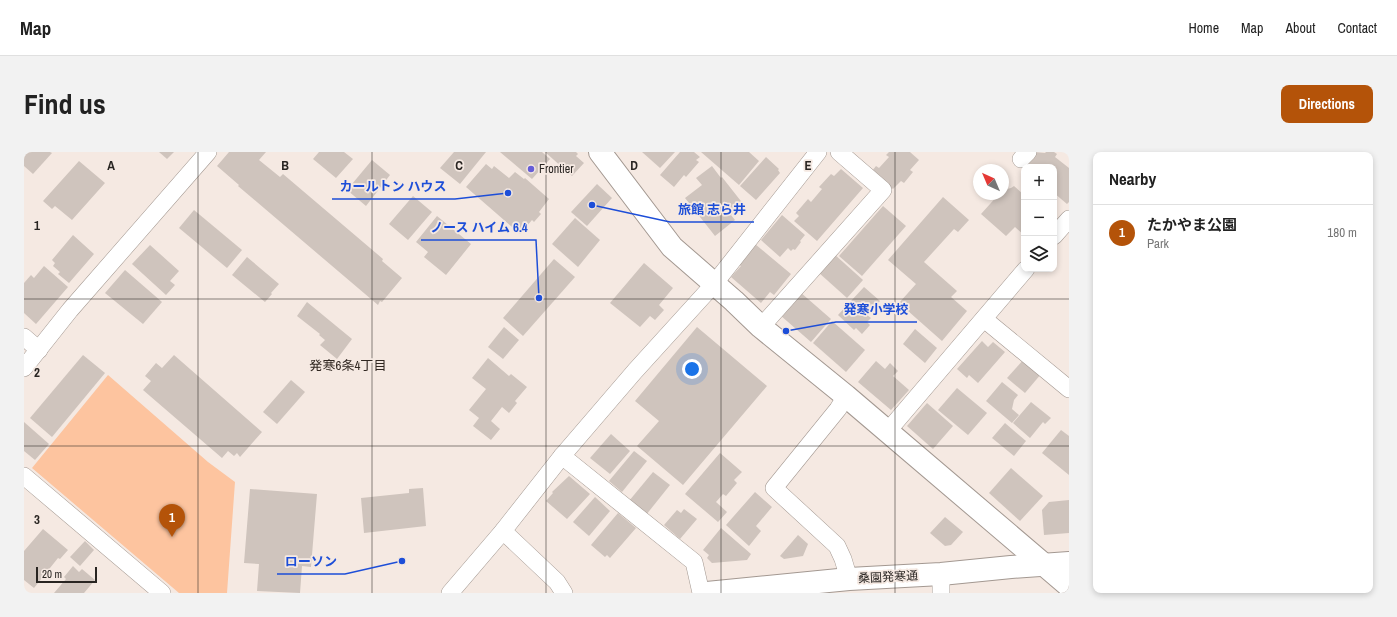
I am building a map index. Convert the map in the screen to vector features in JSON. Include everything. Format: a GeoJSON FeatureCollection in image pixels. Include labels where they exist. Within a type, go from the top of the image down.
{"type":"FeatureCollection","features":[{"type":"Feature","properties":{"kind":"street"},"geometry":{"type":"LineString","coordinates":[[24,368],[70,310],[208,152]]}},
{"type":"Feature","properties":{"kind":"street"},"geometry":{"type":"LineString","coordinates":[[600,152],[672,247],[734,301],[761,327],[846,396],[1001,528],[1042,565],[1069,586]]}},
{"type":"Feature","properties":{"kind":"street"},"geometry":{"type":"LineString","coordinates":[[450,593],[503,531],[562,456],[635,371],[714,284],[818,152]]}},
{"type":"Feature","properties":{"kind":"street"},"geometry":{"type":"LineString","coordinates":[[761,327],[883,190],[839,152]]}},
{"type":"Feature","properties":{"kind":"street"},"geometry":{"type":"LineString","coordinates":[[887,432],[1023,272]]}},
{"type":"Feature","properties":{"kind":"street"},"geometry":{"type":"LineString","coordinates":[[984,319],[1069,388]]}},
{"type":"Feature","properties":{"kind":"street"},"geometry":{"type":"LineString","coordinates":[[24,337],[39,350]]}},
{"type":"Feature","properties":{"kind":"street"},"geometry":{"type":"LineString","coordinates":[[846,396],[838,409],[774,488],[837,546],[849,579]]}},
{"type":"Feature","properties":{"kind":"street"},"geometry":{"type":"LineString","coordinates":[[562,456],[694,562],[701,593]]}},
{"type":"Feature","properties":{"kind":"street"},"geometry":{"type":"LineString","coordinates":[[24,476],[162,593]]}},
{"type":"Feature","properties":{"kind":"street"},"geometry":{"type":"LineString","coordinates":[[503,531],[557,582],[564,593]]}},
{"type":"Feature","properties":{"kind":"street","name":"桑園発寒通"},"geometry":{"type":"LineString","coordinates":[[707,593],[753,591],[849,579],[941,584],[1011,566],[1069,563]]}},
{"type":"Feature","properties":{"kind":"shaded area"},"geometry":{"type":"Polygon","coordinates":[[[108,375],[208,462],[235,482],[227,593],[179,593],[32,468],[108,375]]]}},
{"type":"Feature","properties":{"kind":"building"},"geometry":{"type":"Polygon","coordinates":[[[24,152],[52,153],[33,174],[24,166],[24,152]]]}},
{"type":"Feature","properties":{"kind":"building"},"geometry":{"type":"Polygon","coordinates":[[[159,152],[174,152],[167,159],[159,152]]]}},
{"type":"Feature","properties":{"kind":"building"},"geometry":{"type":"Polygon","coordinates":[[[229,152],[266,152],[259,160],[280,177],[283,174],[383,259],[382,261],[402,278],[382,302],[380,301],[378,305],[238,186],[239,185],[217,166],[229,152]]]}},
{"type":"Feature","properties":{"kind":"building"},"geometry":{"type":"Polygon","coordinates":[[[319,152],[344,152],[353,159],[336,178],[313,159],[319,152]]]}},
{"type":"Feature","properties":{"kind":"building"},"geometry":{"type":"Polygon","coordinates":[[[454,152],[486,152],[460,184],[440,168],[454,152]]]}},
{"type":"Feature","properties":{"kind":"building","name":"Frontier"},"geometry":{"type":"Polygon","coordinates":[[[500,152],[542,152],[550,159],[532,179],[500,152]]]}},
{"type":"Feature","properties":{"kind":"building"},"geometry":{"type":"Polygon","coordinates":[[[545,152],[576,152],[578,154],[576,156],[584,163],[572,176],[545,152]]]}},
{"type":"Feature","properties":{"kind":"building"},"geometry":{"type":"Polygon","coordinates":[[[642,152],[675,152],[660,168],[642,152]]]}},
{"type":"Feature","properties":{"kind":"building"},"geometry":{"type":"Polygon","coordinates":[[[680,152],[694,152],[700,157],[696,160],[699,162],[686,177],[684,175],[674,187],[660,175],[680,152]]]}},
{"type":"Feature","properties":{"kind":"building"},"geometry":{"type":"Polygon","coordinates":[[[701,152],[749,152],[759,161],[739,185],[701,152]]]}},
{"type":"Feature","properties":{"kind":"building"},"geometry":{"type":"Polygon","coordinates":[[[889,152],[910,152],[919,160],[910,170],[913,172],[904,183],[901,181],[893,189],[872,171],[876,166],[879,168],[889,157],[886,155],[889,152]]]}},
{"type":"Feature","properties":{"kind":"building"},"geometry":{"type":"Polygon","coordinates":[[[1034,152],[1054,152],[1057,154],[1055,157],[1069,168],[1069,202],[1067,204],[1057,196],[1057,164],[1025,164],[1034,152]]]}},
{"type":"Feature","properties":{"kind":"building"},"geometry":{"type":"Polygon","coordinates":[[[766,157],[779,169],[778,170],[780,173],[756,200],[740,186],[766,157]]]}},
{"type":"Feature","properties":{"kind":"building"},"geometry":{"type":"Polygon","coordinates":[[[372,160],[390,175],[366,206],[347,190],[372,160]]]}},
{"type":"Feature","properties":{"kind":"building"},"geometry":{"type":"Polygon","coordinates":[[[79,161],[105,183],[72,220],[55,206],[52,209],[43,201],[79,161]]]}},
{"type":"Feature","properties":{"kind":"building"},"geometry":{"type":"Polygon","coordinates":[[[486,164],[492,169],[494,166],[509,178],[515,172],[524,179],[525,178],[549,199],[539,212],[541,214],[534,222],[532,220],[520,234],[466,187],[486,164]]]}},
{"type":"Feature","properties":{"kind":"building"},"geometry":{"type":"Polygon","coordinates":[[[712,166],[744,205],[731,215],[735,220],[715,236],[685,198],[702,185],[696,178],[712,166]]]}},
{"type":"Feature","properties":{"kind":"building"},"geometry":{"type":"Polygon","coordinates":[[[841,169],[863,188],[817,241],[794,221],[799,216],[796,213],[808,199],[811,202],[822,189],[819,187],[831,174],[834,176],[841,169]]]}},
{"type":"Feature","properties":{"kind":"building"},"geometry":{"type":"Polygon","coordinates":[[[597,184],[612,198],[587,226],[571,212],[597,184]]]}},
{"type":"Feature","properties":{"kind":"building"},"geometry":{"type":"Polygon","coordinates":[[[1014,186],[1021,192],[1021,232],[1015,227],[1006,236],[981,214],[994,200],[1009,200],[1009,188],[1014,186]]]}},
{"type":"Feature","properties":{"kind":"building"},"geometry":{"type":"Polygon","coordinates":[[[413,196],[432,212],[408,240],[389,224],[413,196]]]}},
{"type":"Feature","properties":{"kind":"building"},"geometry":{"type":"Polygon","coordinates":[[[943,197],[969,220],[958,232],[954,229],[924,262],[957,291],[951,297],[967,311],[942,341],[899,303],[916,284],[888,260],[943,197]]]}},
{"type":"Feature","properties":{"kind":"building"},"geometry":{"type":"Polygon","coordinates":[[[883,206],[906,226],[862,276],[839,256],[883,206]]]}},
{"type":"Feature","properties":{"kind":"building"},"geometry":{"type":"Polygon","coordinates":[[[194,210],[242,250],[227,268],[179,228],[194,210]]]}},
{"type":"Feature","properties":{"kind":"building"},"geometry":{"type":"Polygon","coordinates":[[[782,215],[805,235],[795,250],[793,249],[791,251],[788,248],[780,257],[761,240],[782,215]]]}},
{"type":"Feature","properties":{"kind":"building"},"geometry":{"type":"Polygon","coordinates":[[[437,216],[471,244],[446,275],[424,257],[428,252],[416,242],[437,216]]]}},
{"type":"Feature","properties":{"kind":"building"},"geometry":{"type":"Polygon","coordinates":[[[575,218],[600,240],[578,267],[552,244],[575,218]]]}},
{"type":"Feature","properties":{"kind":"building"},"geometry":{"type":"Polygon","coordinates":[[[73,235],[94,254],[69,283],[58,274],[60,272],[53,266],[55,263],[52,260],[73,235]]]}},
{"type":"Feature","properties":{"kind":"building"},"geometry":{"type":"Polygon","coordinates":[[[755,244],[791,274],[774,295],[770,292],[761,303],[731,277],[741,266],[738,264],[755,244]]]}},
{"type":"Feature","properties":{"kind":"building"},"geometry":{"type":"Polygon","coordinates":[[[150,245],[179,271],[170,281],[175,285],[166,295],[132,264],[150,245]]]}},
{"type":"Feature","properties":{"kind":"building"},"geometry":{"type":"Polygon","coordinates":[[[834,254],[863,280],[847,298],[818,272],[834,254]]]}},
{"type":"Feature","properties":{"kind":"building"},"geometry":{"type":"Polygon","coordinates":[[[247,257],[279,284],[265,302],[232,275],[247,257]]]}},
{"type":"Feature","properties":{"kind":"building"},"geometry":{"type":"Polygon","coordinates":[[[554,259],[575,277],[523,336],[503,318],[554,259]]]}},
{"type":"Feature","properties":{"kind":"building"},"geometry":{"type":"Polygon","coordinates":[[[644,263],[673,288],[659,305],[664,310],[655,320],[650,316],[640,327],[610,303],[644,263]]]}},
{"type":"Feature","properties":{"kind":"building"},"geometry":{"type":"Polygon","coordinates":[[[44,266],[68,287],[36,324],[24,313],[24,283],[31,275],[34,278],[44,266]]]}},
{"type":"Feature","properties":{"kind":"building"},"geometry":{"type":"Polygon","coordinates":[[[125,270],[162,302],[143,324],[105,293],[125,270]]]}},
{"type":"Feature","properties":{"kind":"building"},"geometry":{"type":"Polygon","coordinates":[[[864,287],[880,301],[867,315],[871,318],[867,322],[870,325],[862,334],[856,328],[854,330],[838,315],[864,287]]]}},
{"type":"Feature","properties":{"kind":"building"},"geometry":{"type":"Polygon","coordinates":[[[800,292],[831,319],[811,342],[780,315],[800,292]]]}},
{"type":"Feature","properties":{"kind":"building"},"geometry":{"type":"Polygon","coordinates":[[[307,302],[352,339],[337,359],[320,345],[325,340],[319,335],[320,334],[297,316],[307,302]]]}},
{"type":"Feature","properties":{"kind":"building"},"geometry":{"type":"Polygon","coordinates":[[[832,321],[865,350],[846,372],[813,343],[832,321]]]}},
{"type":"Feature","properties":{"kind":"building"},"geometry":{"type":"Polygon","coordinates":[[[504,327],[519,340],[503,359],[488,347],[504,327]]]}},
{"type":"Feature","properties":{"kind":"building"},"geometry":{"type":"Polygon","coordinates":[[[697,327],[767,386],[683,485],[637,446],[659,421],[635,401],[697,327]]]}},
{"type":"Feature","properties":{"kind":"building"},"geometry":{"type":"Polygon","coordinates":[[[915,329],[937,348],[925,363],[903,344],[915,329]]]}},
{"type":"Feature","properties":{"kind":"building"},"geometry":{"type":"Polygon","coordinates":[[[982,341],[988,347],[993,342],[1005,352],[978,383],[969,375],[967,378],[957,369],[982,341]]]}},
{"type":"Feature","properties":{"kind":"building"},"geometry":{"type":"Polygon","coordinates":[[[83,355],[105,373],[52,437],[30,418],[83,355]]]}},
{"type":"Feature","properties":{"kind":"building"},"geometry":{"type":"Polygon","coordinates":[[[174,355],[262,432],[240,457],[237,453],[234,456],[228,451],[222,458],[143,390],[151,381],[145,376],[156,363],[162,368],[174,355]]]}},
{"type":"Feature","properties":{"kind":"building"},"geometry":{"type":"Polygon","coordinates":[[[488,358],[509,376],[511,374],[527,387],[515,401],[517,403],[509,413],[502,407],[491,421],[500,429],[491,440],[473,426],[479,418],[469,410],[486,389],[472,378],[488,358]]]}},
{"type":"Feature","properties":{"kind":"building"},"geometry":{"type":"Polygon","coordinates":[[[1024,359],[1041,374],[1025,393],[1007,378],[1024,359]]]}},
{"type":"Feature","properties":{"kind":"building"},"geometry":{"type":"Polygon","coordinates":[[[876,361],[885,369],[890,363],[898,371],[893,376],[909,390],[891,410],[858,382],[876,361]]]}},
{"type":"Feature","properties":{"kind":"building"},"geometry":{"type":"Polygon","coordinates":[[[291,380],[305,392],[277,424],[263,412],[291,380]]]}},
{"type":"Feature","properties":{"kind":"building"},"geometry":{"type":"Polygon","coordinates":[[[1002,382],[1018,395],[1014,400],[1012,409],[1019,415],[1012,423],[986,401],[1002,382]]]}},
{"type":"Feature","properties":{"kind":"building"},"geometry":{"type":"Polygon","coordinates":[[[957,388],[987,413],[968,435],[938,410],[957,388]]]}},
{"type":"Feature","properties":{"kind":"building"},"geometry":{"type":"Polygon","coordinates":[[[1031,402],[1051,418],[1045,424],[1043,422],[1030,438],[1013,423],[1031,402]]]}},
{"type":"Feature","properties":{"kind":"building"},"geometry":{"type":"Polygon","coordinates":[[[927,403],[953,426],[933,449],[907,426],[927,403]]]}},
{"type":"Feature","properties":{"kind":"building"},"geometry":{"type":"Polygon","coordinates":[[[24,422],[49,444],[35,460],[24,451],[24,422]]]}},
{"type":"Feature","properties":{"kind":"building"},"geometry":{"type":"Polygon","coordinates":[[[1005,423],[1026,441],[1014,456],[992,438],[1005,423]]]}},
{"type":"Feature","properties":{"kind":"building"},"geometry":{"type":"Polygon","coordinates":[[[1061,430],[1069,436],[1069,475],[1042,453],[1061,430]]]}},
{"type":"Feature","properties":{"kind":"building"},"geometry":{"type":"Polygon","coordinates":[[[611,434],[630,451],[610,474],[590,458],[611,434]]]}},
{"type":"Feature","properties":{"kind":"building"},"geometry":{"type":"Polygon","coordinates":[[[634,451],[647,461],[622,492],[609,481],[634,451]]]}},
{"type":"Feature","properties":{"kind":"building"},"geometry":{"type":"Polygon","coordinates":[[[720,453],[742,472],[734,480],[737,483],[726,496],[723,494],[716,502],[727,512],[718,522],[685,494],[720,453]]]}},
{"type":"Feature","properties":{"kind":"building"},"geometry":{"type":"Polygon","coordinates":[[[1011,468],[1043,496],[1020,521],[989,493],[1011,468]]]}},
{"type":"Feature","properties":{"kind":"building"},"geometry":{"type":"Polygon","coordinates":[[[653,472],[670,485],[646,515],[629,501],[653,472]]]}},
{"type":"Feature","properties":{"kind":"building"},"geometry":{"type":"Polygon","coordinates":[[[569,476],[590,494],[567,519],[546,501],[553,493],[552,492],[569,476]]]}},
{"type":"Feature","properties":{"kind":"building"},"geometry":{"type":"Polygon","coordinates":[[[423,488],[426,526],[364,533],[361,498],[409,493],[409,489],[423,488]]]}},
{"type":"Feature","properties":{"kind":"building"},"geometry":{"type":"Polygon","coordinates":[[[250,489],[317,494],[311,567],[302,566],[300,593],[257,591],[259,564],[244,563],[250,489]]]}},
{"type":"Feature","properties":{"kind":"building"},"geometry":{"type":"Polygon","coordinates":[[[755,492],[772,507],[756,526],[761,531],[749,546],[726,525],[755,492]]]}},
{"type":"Feature","properties":{"kind":"building"},"geometry":{"type":"Polygon","coordinates":[[[595,497],[610,511],[589,536],[573,522],[595,497]]]}},
{"type":"Feature","properties":{"kind":"building"},"geometry":{"type":"Polygon","coordinates":[[[1069,500],[1069,533],[1044,535],[1042,510],[1049,502],[1069,500]]]}},
{"type":"Feature","properties":{"kind":"building"},"geometry":{"type":"Polygon","coordinates":[[[684,509],[697,519],[680,539],[664,525],[677,510],[681,513],[684,509]]]}},
{"type":"Feature","properties":{"kind":"building"},"geometry":{"type":"Polygon","coordinates":[[[618,513],[636,528],[610,558],[607,555],[605,557],[591,545],[618,513]]]}},
{"type":"Feature","properties":{"kind":"building"},"geometry":{"type":"Polygon","coordinates":[[[945,517],[963,532],[951,545],[945,546],[930,533],[945,517]]]}},
{"type":"Feature","properties":{"kind":"building"},"geometry":{"type":"Polygon","coordinates":[[[721,528],[751,554],[747,560],[712,563],[707,558],[709,555],[703,550],[721,528]]]}},
{"type":"Feature","properties":{"kind":"building"},"geometry":{"type":"Polygon","coordinates":[[[43,529],[68,550],[60,559],[58,558],[34,588],[24,580],[24,551],[43,529]]]}},
{"type":"Feature","properties":{"kind":"building"},"geometry":{"type":"Polygon","coordinates":[[[798,535],[808,544],[803,556],[784,559],[780,556],[798,535]]]}},
{"type":"Feature","properties":{"kind":"building"},"geometry":{"type":"Polygon","coordinates":[[[85,541],[94,550],[80,566],[70,557],[85,541]]]}},
{"type":"Feature","properties":{"kind":"building"},"geometry":{"type":"Polygon","coordinates":[[[73,566],[79,572],[82,569],[95,580],[84,593],[54,593],[66,579],[64,577],[73,566]]]}},
{"type":"Feature","properties":{"kind":"place","name":"Frontier"},"geometry":{"type":"Point","coordinates":[531,169]}},
{"type":"Feature","properties":{"kind":"place","name":"カールトン ハウス"},"geometry":{"type":"Point","coordinates":[508,193]}},
{"type":"Feature","properties":{"kind":"place","name":"旅館 志ら井"},"geometry":{"type":"Point","coordinates":[592,205]}},
{"type":"Feature","properties":{"kind":"place","name":"ノース ハイム 6.4"},"geometry":{"type":"Point","coordinates":[539,298]}},
{"type":"Feature","properties":{"kind":"place","name":"発寒小学校"},"geometry":{"type":"Point","coordinates":[786,331]}},
{"type":"Feature","properties":{"kind":"place","name":"たかやま公園"},"geometry":{"type":"Point","coordinates":[172,537]}},
{"type":"Feature","properties":{"kind":"place","name":"ローソン"},"geometry":{"type":"Point","coordinates":[402,561]}},
{"type":"Feature","properties":{"kind":"district","name":"発寒6条4丁目"},"geometry":{"type":"Point","coordinates":[348,365]}}]}
